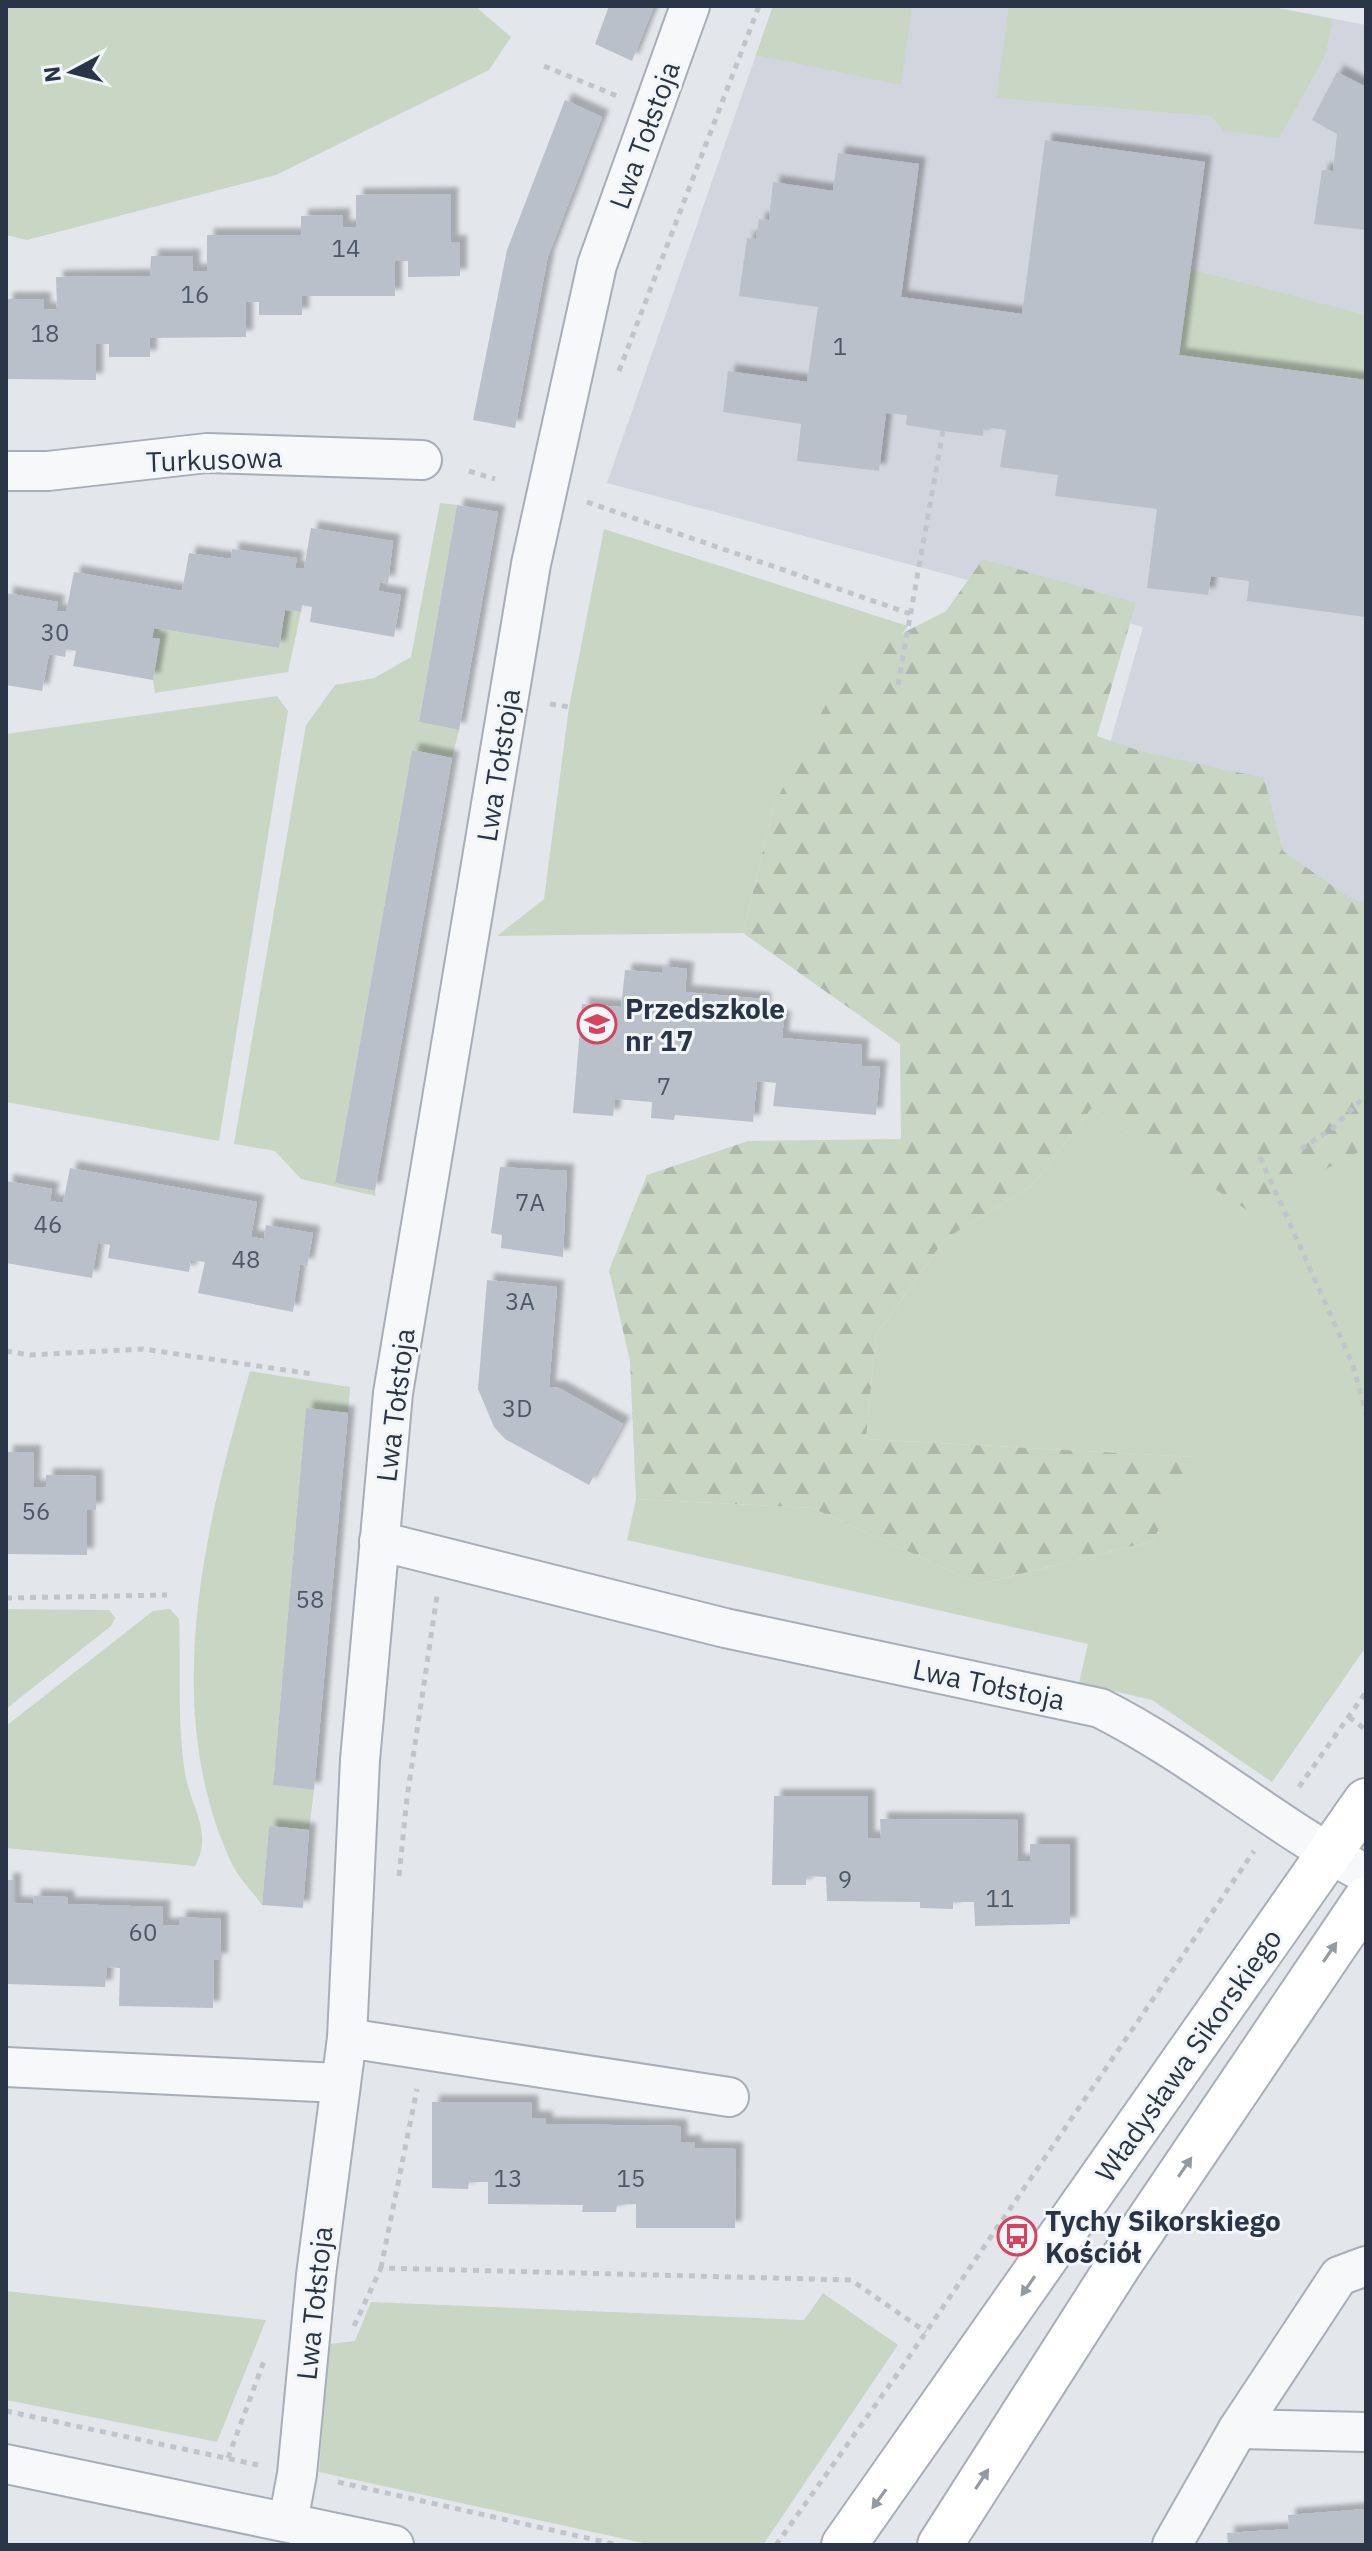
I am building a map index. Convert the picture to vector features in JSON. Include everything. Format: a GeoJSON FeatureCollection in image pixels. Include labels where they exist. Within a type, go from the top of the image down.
{"type":"FeatureCollection","features":[{"type":"Feature","properties":{"kind":"street","name":"Lwa Tołstoja"},"geometry":{"type":"LineString","coordinates":[[288,2522],[297,2474],[310,2335],[347,2038],[360,1760],[393,1393],[531,564],[597,265],[690,6]]}},
{"type":"Feature","properties":{"kind":"street","name":"Turkusowa"},"geometry":{"type":"LineString","coordinates":[[6,471],[48,471],[207,453],[422,460]]}},
{"type":"Feature","properties":{"kind":"street","name":"Lwa Tołstoja"},"geometry":{"type":"LineString","coordinates":[[379,1541],[725,1628],[1100,1708],[1146,1731],[1348,1865]]}},
{"type":"Feature","properties":{"kind":"street","name":"Władysława Sikorskiego"},"geometry":{"type":"LineString","coordinates":[[844,2545],[1348,1865],[1366,1801]]}},
{"type":"Feature","properties":{"kind":"street","name":"Władysława Sikorskiego"},"geometry":{"type":"LineString","coordinates":[[940,2545],[1118,2266],[1366,1899]]}},
{"type":"Feature","properties":{"kind":"street"},"geometry":{"type":"LineString","coordinates":[[347,2038],[729,2097]]}},
{"type":"Feature","properties":{"kind":"street"},"geometry":{"type":"LineString","coordinates":[[6,2067],[339,2083]]}},
{"type":"Feature","properties":{"kind":"street"},"geometry":{"type":"LineString","coordinates":[[1172,2545],[1238,2429],[1339,2276],[1366,2266]]}},
{"type":"Feature","properties":{"kind":"street"},"geometry":{"type":"LineString","coordinates":[[1238,2429],[1366,2432]]}},
{"type":"Feature","properties":{"kind":"street"},"geometry":{"type":"LineString","coordinates":[[6,2464],[394,2545]]}},
{"type":"Feature","properties":{"kind":"path"},"geometry":{"type":"LineString","coordinates":[[617,377],[759,6]]}},
{"type":"Feature","properties":{"kind":"path"},"geometry":{"type":"LineString","coordinates":[[544,66],[621,98]]}},
{"type":"Feature","properties":{"kind":"path"},"geometry":{"type":"LineString","coordinates":[[898,685],[943,431]]}},
{"type":"Feature","properties":{"kind":"path"},"geometry":{"type":"LineString","coordinates":[[469,471],[495,479]]}},
{"type":"Feature","properties":{"kind":"path"},"geometry":{"type":"LineString","coordinates":[[585,501],[911,614]]}},
{"type":"Feature","properties":{"kind":"path"},"geometry":{"type":"LineString","coordinates":[[1301,1149],[1333,1128],[1366,1095]]}},
{"type":"Feature","properties":{"kind":"path"},"geometry":{"type":"LineString","coordinates":[[1260,1157],[1353,1365],[1366,1414]]}},
{"type":"Feature","properties":{"kind":"path"},"geometry":{"type":"LineString","coordinates":[[6,1351],[30,1355],[143,1349],[312,1374]]}},
{"type":"Feature","properties":{"kind":"path"},"geometry":{"type":"LineString","coordinates":[[398,1891],[407,1798],[443,1558]]}},
{"type":"Feature","properties":{"kind":"path"},"geometry":{"type":"LineString","coordinates":[[6,1598],[167,1595]]}},
{"type":"Feature","properties":{"kind":"path"},"geometry":{"type":"LineString","coordinates":[[776,2545],[1366,1692]]}},
{"type":"Feature","properties":{"kind":"path"},"geometry":{"type":"LineString","coordinates":[[1349,1717],[1366,1730]]}},
{"type":"Feature","properties":{"kind":"path"},"geometry":{"type":"LineString","coordinates":[[228,2458],[274,2332],[349,2337],[381,2268],[425,2051]]}},
{"type":"Feature","properties":{"kind":"path"},"geometry":{"type":"LineString","coordinates":[[381,2268],[851,2280],[926,2332]]}},
{"type":"Feature","properties":{"kind":"shaded area"},"geometry":{"type":"Polygon","coordinates":[[[773,6],[1267,6],[1366,25],[1366,998],[1066,898],[1143,627],[607,483],[773,6]]]}},
{"type":"Feature","properties":{"kind":"green space"},"geometry":{"type":"Polygon","coordinates":[[[6,6],[475,6],[511,37],[489,70],[276,175],[27,240],[6,235],[6,6]]]}},
{"type":"Feature","properties":{"kind":"green space"},"geometry":{"type":"Polygon","coordinates":[[[773,6],[912,6],[901,85],[756,55],[773,6]]]}},
{"type":"Feature","properties":{"kind":"green space"},"geometry":{"type":"Polygon","coordinates":[[[1009,6],[1267,6],[1333,19],[1325,56],[1279,138],[1224,131],[1211,116],[996,98],[1009,6]]]}},
{"type":"Feature","properties":{"kind":"green space"},"geometry":{"type":"Polygon","coordinates":[[[1190,269],[1366,315],[1366,380],[1179,355],[1190,269]]]}},
{"type":"Feature","properties":{"kind":"green space"},"geometry":{"type":"Polygon","coordinates":[[[440,503],[457,505],[419,722],[459,730],[452,758],[412,750],[335,1183],[375,1191],[376,1196],[301,1179],[275,1151],[234,1144],[306,725],[335,685],[374,678],[411,657],[440,503]]]}},
{"type":"Feature","properties":{"kind":"green space"},"geometry":{"type":"Polygon","coordinates":[[[604,529],[908,626],[774,805],[743,933],[497,936],[544,899],[569,707],[604,529]]]}},
{"type":"Feature","properties":{"kind":"green space"},"geometry":{"type":"Polygon","coordinates":[[[983,559],[1136,603],[1097,736],[1140,751],[1264,778],[1283,851],[1347,896],[1366,905],[1366,1148],[1247,1210],[1091,1109],[1032,1186],[945,1239],[876,1335],[866,1439],[1194,1457],[1153,1541],[980,1584],[812,1508],[636,1499],[630,1361],[609,1270],[647,1175],[748,1141],[901,1139],[900,1044],[743,933],[774,805],[848,661],[946,611],[983,559]]]}},
{"type":"Feature","properties":{"kind":"green space"},"geometry":{"type":"Polygon","coordinates":[[[285,610],[301,612],[288,672],[155,693],[153,680],[159,639],[152,638],[154,628],[279,648],[285,610]]]}},
{"type":"Feature","properties":{"kind":"green space"},"geometry":{"type":"Polygon","coordinates":[[[277,696],[288,711],[219,1141],[6,1102],[6,734],[277,696]]]}},
{"type":"Feature","properties":{"kind":"green space"},"geometry":{"type":"Polygon","coordinates":[[[1366,1024],[1366,1647],[1272,1782],[1152,1700],[1079,1683],[1088,1644],[627,1540],[636,1499],[812,1508],[980,1584],[1153,1541],[1193,1457],[866,1439],[876,1335],[945,1239],[1032,1186],[1091,1109],[1247,1209],[1366,1024]]]}},
{"type":"Feature","properties":{"kind":"green space"},"geometry":{"type":"Polygon","coordinates":[[[250,1371],[350,1387],[348,1413],[306,1409],[273,1785],[314,1790],[309,1830],[269,1826],[262,1905],[233,1866],[209,1801],[197,1740],[194,1678],[197,1616],[205,1553],[250,1371]]]}},
{"type":"Feature","properties":{"kind":"green space"},"geometry":{"type":"Polygon","coordinates":[[[6,1609],[109,1610],[115,1618],[111,1626],[6,1709],[6,1609]]]}},
{"type":"Feature","properties":{"kind":"green space"},"geometry":{"type":"Polygon","coordinates":[[[170,1609],[179,1619],[180,1715],[185,1773],[202,1831],[200,1854],[195,1866],[6,1848],[6,1726],[153,1611],[170,1609]]]}},
{"type":"Feature","properties":{"kind":"green space"},"geometry":{"type":"Polygon","coordinates":[[[6,2291],[266,2320],[217,2442],[6,2400],[6,2291]]]}},
{"type":"Feature","properties":{"kind":"green space"},"geometry":{"type":"Polygon","coordinates":[[[823,2293],[898,2345],[763,2545],[652,2545],[319,2472],[329,2344],[355,2341],[371,2302],[804,2320],[823,2293]]]}},
{"type":"Feature","properties":{"kind":"building"},"geometry":{"type":"Polygon","coordinates":[[[609,6],[654,6],[632,61],[595,44],[609,6]]]}},
{"type":"Feature","properties":{"kind":"building"},"geometry":{"type":"Polygon","coordinates":[[[1337,72],[1366,87],[1366,230],[1314,224],[1322,170],[1333,171],[1337,134],[1312,120],[1337,72]]]}},
{"type":"Feature","properties":{"kind":"building"},"geometry":{"type":"Polygon","coordinates":[[[565,100],[602,117],[548,256],[515,428],[473,420],[507,250],[565,100]]]}},
{"type":"Feature","properties":{"kind":"building"},"geometry":{"type":"Polygon","coordinates":[[[1045,140],[1205,162],[1179,355],[1366,380],[1365,617],[1247,601],[1249,581],[1211,576],[1208,595],[1147,588],[1157,509],[1055,496],[1058,475],[1000,467],[1006,430],[984,427],[983,436],[943,431],[906,425],[907,415],[886,413],[879,471],[797,461],[801,424],[723,412],[728,371],[807,382],[818,307],[739,296],[747,238],[756,239],[759,219],[769,220],[773,182],[833,191],[838,153],[919,164],[901,297],[1022,314],[1045,140]]]}},
{"type":"Feature","properties":{"kind":"building"},"geometry":{"type":"Polygon","coordinates":[[[451,194],[451,242],[460,242],[460,276],[408,277],[408,261],[395,261],[395,296],[302,296],[302,315],[259,315],[259,302],[246,302],[246,337],[150,338],[150,357],[109,357],[109,344],[96,344],[96,380],[6,379],[6,299],[44,299],[44,309],[57,310],[56,277],[150,276],[151,256],[193,256],[193,271],[207,271],[207,235],[301,235],[301,216],[343,215],[343,227],[356,227],[356,195],[451,194]]]}},
{"type":"Feature","properties":{"kind":"building"},"geometry":{"type":"Polygon","coordinates":[[[457,505],[498,512],[459,730],[419,722],[457,505]]]}},
{"type":"Feature","properties":{"kind":"building"},"geometry":{"type":"Polygon","coordinates":[[[311,528],[393,541],[388,583],[380,582],[378,591],[401,595],[394,637],[310,622],[312,607],[302,605],[301,612],[285,610],[279,648],[154,628],[152,638],[160,639],[153,680],[73,666],[76,651],[66,649],[65,657],[49,654],[42,691],[6,685],[6,593],[58,602],[56,611],[66,612],[74,572],[182,591],[189,553],[231,559],[232,549],[297,558],[295,568],[304,569],[311,528]]]}},
{"type":"Feature","properties":{"kind":"building"},"geometry":{"type":"Polygon","coordinates":[[[412,750],[452,758],[375,1191],[335,1183],[412,750]]]}},
{"type":"Feature","properties":{"kind":"building"},"geometry":{"type":"Polygon","coordinates":[[[662,966],[687,969],[685,992],[764,999],[764,1016],[784,1018],[782,1038],[862,1045],[861,1066],[880,1067],[876,1115],[773,1106],[776,1083],[757,1081],[753,1122],[675,1115],[674,1120],[651,1118],[652,1102],[615,1099],[613,1116],[573,1113],[582,1004],[621,1007],[625,970],[662,973],[662,966]]]}},
{"type":"Feature","properties":{"kind":"building"},"geometry":{"type":"Polygon","coordinates":[[[500,1167],[567,1171],[563,1257],[501,1248],[502,1235],[491,1233],[500,1167]]]}},
{"type":"Feature","properties":{"kind":"building"},"geometry":{"type":"Polygon","coordinates":[[[70,1168],[257,1202],[251,1237],[264,1239],[266,1225],[313,1233],[307,1266],[300,1264],[293,1312],[198,1293],[205,1262],[191,1260],[189,1272],[108,1258],[110,1245],[98,1243],[92,1278],[6,1263],[6,1181],[52,1189],[50,1201],[63,1203],[70,1168]]]}},
{"type":"Feature","properties":{"kind":"building"},"geometry":{"type":"Polygon","coordinates":[[[487,1280],[557,1287],[549,1387],[559,1388],[623,1424],[589,1485],[505,1439],[494,1427],[478,1389],[487,1280]]]}},
{"type":"Feature","properties":{"kind":"building"},"geometry":{"type":"Polygon","coordinates":[[[306,1408],[348,1413],[314,1790],[273,1785],[306,1408]]]}},
{"type":"Feature","properties":{"kind":"building"},"geometry":{"type":"Polygon","coordinates":[[[6,1452],[34,1452],[33,1487],[46,1487],[46,1475],[96,1476],[96,1510],[87,1510],[87,1555],[6,1554],[6,1452]]]}},
{"type":"Feature","properties":{"kind":"building"},"geometry":{"type":"Polygon","coordinates":[[[774,1796],[868,1796],[868,1838],[881,1838],[880,1819],[1018,1820],[1017,1861],[1030,1861],[1030,1844],[1070,1844],[1070,1924],[975,1926],[974,1902],[953,1902],[953,1909],[920,1908],[920,1902],[827,1901],[826,1877],[806,1876],[806,1885],[772,1885],[774,1796]]]}},
{"type":"Feature","properties":{"kind":"building"},"geometry":{"type":"Polygon","coordinates":[[[269,1826],[309,1830],[303,1908],[262,1905],[269,1826]]]}},
{"type":"Feature","properties":{"kind":"building"},"geometry":{"type":"Polygon","coordinates":[[[6,1880],[14,1880],[14,1903],[33,1904],[34,1896],[67,1897],[68,1904],[163,1907],[163,1925],[179,1925],[179,1917],[221,1919],[221,1960],[214,1960],[213,2008],[119,2006],[120,1968],[107,1967],[105,1987],[6,1984],[6,1880]]]}},
{"type":"Feature","properties":{"kind":"building"},"geometry":{"type":"Polygon","coordinates":[[[432,2102],[531,2102],[532,2118],[546,2118],[546,2124],[680,2126],[681,2142],[695,2142],[695,2148],[736,2149],[735,2228],[636,2228],[636,2204],[617,2205],[616,2212],[582,2212],[583,2205],[488,2204],[488,2182],[469,2182],[468,2189],[432,2188],[432,2102]]]}},
{"type":"Feature","properties":{"kind":"building"},"geometry":{"type":"Polygon","coordinates":[[[1366,2509],[1366,2545],[1228,2545],[1227,2533],[1289,2529],[1288,2515],[1366,2509]]]}},
{"type":"Feature","properties":{"kind":"place","name":"Przedszkole nr 17"},"geometry":{"type":"Point","coordinates":[597,1024]}},
{"type":"Feature","properties":{"kind":"place","name":"Tychy Sikorskiego Kościół"},"geometry":{"type":"Point","coordinates":[1017,2236]}}]}
